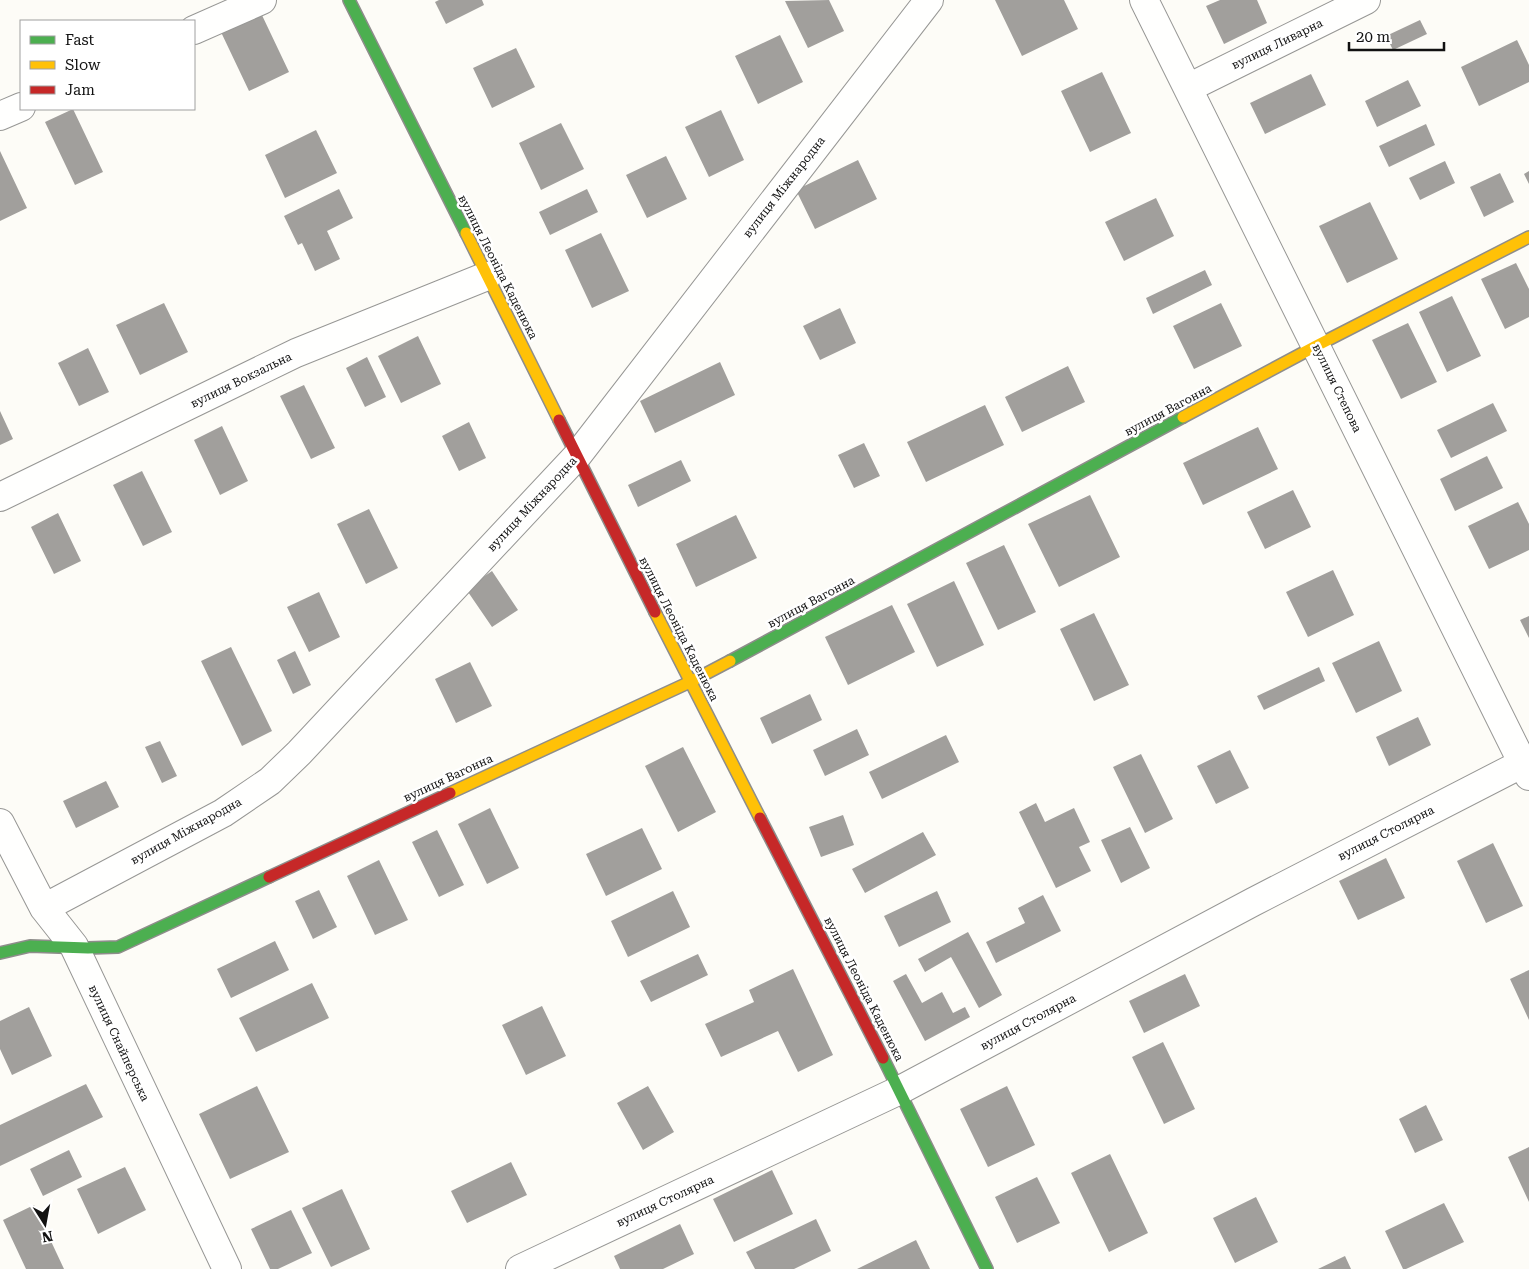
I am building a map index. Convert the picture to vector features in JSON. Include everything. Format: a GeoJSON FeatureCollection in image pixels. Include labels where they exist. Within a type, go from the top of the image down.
{"type":"FeatureCollection","features":[{"type":"Feature","properties":{"kind":"street"},"geometry":{"type":"LineString","coordinates":[[195,30],[262,0]]}},
{"type":"Feature","properties":{"kind":"street","name":"вулиця Леоніда Каденюка"},"geometry":{"type":"LineString","coordinates":[[348,0],[690,682],[900,1090],[988,1269]]}},
{"type":"Feature","properties":{"kind":"street","name":"вулиця Міжнародна"},"geometry":{"type":"LineString","coordinates":[[44,908],[223,813],[270,781],[299,753],[577,456],[929,0]]}},
{"type":"Feature","properties":{"kind":"street","name":"вулиця Степова"},"geometry":{"type":"LineString","coordinates":[[1144,0],[1527,766]]}},
{"type":"Feature","properties":{"kind":"street","name":"вулиця Ливарна"},"geometry":{"type":"LineString","coordinates":[[1188,88],[1366,0]]}},
{"type":"Feature","properties":{"kind":"street"},"geometry":{"type":"LineString","coordinates":[[0,116],[20,107]]}},
{"type":"Feature","properties":{"kind":"street","name":"вулиця Вагонна"},"geometry":{"type":"LineString","coordinates":[[0,953],[29,944],[103,949],[118,946],[690,682],[1316,346],[1529,237]]}},
{"type":"Feature","properties":{"kind":"street","name":"вулиця Вокзальна"},"geometry":{"type":"LineString","coordinates":[[0,497],[296,353],[487,276]]}},
{"type":"Feature","properties":{"kind":"street","name":"вулиця Столярна"},"geometry":{"type":"LineString","coordinates":[[520,1269],[900,1090],[1244,907],[1527,766]]}},
{"type":"Feature","properties":{"kind":"street","name":"вулиця Снайперська"},"geometry":{"type":"LineString","coordinates":[[0,823],[44,908],[74,946],[227,1269]]}},
{"type":"Feature","properties":{"kind":"building"},"geometry":{"type":"Polygon","coordinates":[[[439,0],[482,0],[484,5],[446,24],[435,2],[439,0]]]}},
{"type":"Feature","properties":{"kind":"building"},"geometry":{"type":"Polygon","coordinates":[[[829,0],[844,31],[808,48],[785,1],[829,0]]]}},
{"type":"Feature","properties":{"kind":"building"},"geometry":{"type":"Polygon","coordinates":[[[995,0],[1064,0],[1078,29],[1022,56],[995,0]]]}},
{"type":"Feature","properties":{"kind":"building"},"geometry":{"type":"Polygon","coordinates":[[[1220,0],[1257,0],[1267,23],[1224,44],[1206,6],[1220,0]]]}},
{"type":"Feature","properties":{"kind":"building"},"geometry":{"type":"Polygon","coordinates":[[[260,11],[289,72],[249,91],[220,30],[260,11]]]}},
{"type":"Feature","properties":{"kind":"building"},"geometry":{"type":"Polygon","coordinates":[[[1420,20],[1427,34],[1393,50],[1386,36],[1420,20]]]}},
{"type":"Feature","properties":{"kind":"building"},"geometry":{"type":"Polygon","coordinates":[[[780,35],[803,82],[758,104],[735,56],[780,35]]]}},
{"type":"Feature","properties":{"kind":"building"},"geometry":{"type":"Polygon","coordinates":[[[1517,40],[1529,65],[1529,82],[1479,106],[1461,67],[1517,40]]]}},
{"type":"Feature","properties":{"kind":"building"},"geometry":{"type":"Polygon","coordinates":[[[516,48],[535,87],[492,108],[473,68],[516,48]]]}},
{"type":"Feature","properties":{"kind":"building"},"geometry":{"type":"Polygon","coordinates":[[[1102,72],[1131,133],[1090,152],[1061,91],[1102,72]]]}},
{"type":"Feature","properties":{"kind":"building"},"geometry":{"type":"Polygon","coordinates":[[[1311,74],[1326,105],[1265,134],[1250,103],[1311,74]]]}},
{"type":"Feature","properties":{"kind":"building"},"geometry":{"type":"Polygon","coordinates":[[[1408,80],[1421,106],[1377,127],[1365,101],[1408,80]]]}},
{"type":"Feature","properties":{"kind":"building"},"geometry":{"type":"Polygon","coordinates":[[[73,110],[103,172],[75,185],[45,122],[73,110]]]}},
{"type":"Feature","properties":{"kind":"building"},"geometry":{"type":"Polygon","coordinates":[[[721,110],[744,160],[709,177],[685,127],[721,110]]]}},
{"type":"Feature","properties":{"kind":"building"},"geometry":{"type":"Polygon","coordinates":[[[561,123],[584,169],[541,190],[519,143],[561,123]]]}},
{"type":"Feature","properties":{"kind":"building"},"geometry":{"type":"Polygon","coordinates":[[[1426,124],[1435,145],[1389,167],[1379,146],[1426,124]]]}},
{"type":"Feature","properties":{"kind":"building"},"geometry":{"type":"Polygon","coordinates":[[[316,130],[337,173],[285,198],[265,155],[316,130]]]}},
{"type":"Feature","properties":{"kind":"building"},"geometry":{"type":"Polygon","coordinates":[[[0,151],[27,208],[0,221],[0,151]]]}},
{"type":"Feature","properties":{"kind":"building"},"geometry":{"type":"Polygon","coordinates":[[[666,156],[687,199],[647,218],[626,175],[666,156]]]}},
{"type":"Feature","properties":{"kind":"building"},"geometry":{"type":"Polygon","coordinates":[[[858,160],[877,199],[815,229],[796,190],[858,160]]]}},
{"type":"Feature","properties":{"kind":"building"},"geometry":{"type":"Polygon","coordinates":[[[1445,161],[1455,183],[1420,200],[1409,178],[1445,161]]]}},
{"type":"Feature","properties":{"kind":"building"},"geometry":{"type":"Polygon","coordinates":[[[1529,171],[1529,184],[1524,174],[1529,171]]]}},
{"type":"Feature","properties":{"kind":"building"},"geometry":{"type":"Polygon","coordinates":[[[1500,173],[1514,202],[1484,217],[1470,187],[1500,173]]]}},
{"type":"Feature","properties":{"kind":"building"},"geometry":{"type":"Polygon","coordinates":[[[339,189],[353,218],[327,231],[340,259],[315,271],[302,243],[298,245],[284,216],[339,189]]]}},
{"type":"Feature","properties":{"kind":"building"},"geometry":{"type":"Polygon","coordinates":[[[587,189],[598,212],[550,235],[539,212],[587,189]]]}},
{"type":"Feature","properties":{"kind":"building"},"geometry":{"type":"Polygon","coordinates":[[[1156,198],[1174,236],[1124,261],[1105,222],[1156,198]]]}},
{"type":"Feature","properties":{"kind":"building"},"geometry":{"type":"Polygon","coordinates":[[[1370,202],[1398,259],[1347,283],[1319,226],[1370,202]]]}},
{"type":"Feature","properties":{"kind":"building"},"geometry":{"type":"Polygon","coordinates":[[[601,233],[629,291],[592,308],[565,250],[601,233]]]}},
{"type":"Feature","properties":{"kind":"building"},"geometry":{"type":"Polygon","coordinates":[[[1516,263],[1529,289],[1529,317],[1505,329],[1481,279],[1516,263]]]}},
{"type":"Feature","properties":{"kind":"building"},"geometry":{"type":"Polygon","coordinates":[[[1205,270],[1212,285],[1153,314],[1146,298],[1205,270]]]}},
{"type":"Feature","properties":{"kind":"building"},"geometry":{"type":"Polygon","coordinates":[[[1452,296],[1481,356],[1447,372],[1419,312],[1452,296]]]}},
{"type":"Feature","properties":{"kind":"building"},"geometry":{"type":"Polygon","coordinates":[[[164,303],[188,352],[140,375],[116,325],[164,303]]]}},
{"type":"Feature","properties":{"kind":"building"},"geometry":{"type":"Polygon","coordinates":[[[1221,303],[1242,346],[1194,369],[1173,326],[1221,303]]]}},
{"type":"Feature","properties":{"kind":"building"},"geometry":{"type":"Polygon","coordinates":[[[840,308],[856,343],[820,360],[803,326],[840,308]]]}},
{"type":"Feature","properties":{"kind":"building"},"geometry":{"type":"Polygon","coordinates":[[[1408,323],[1437,382],[1401,399],[1372,340],[1408,323]]]}},
{"type":"Feature","properties":{"kind":"building"},"geometry":{"type":"Polygon","coordinates":[[[418,336],[441,384],[401,403],[378,356],[418,336]]]}},
{"type":"Feature","properties":{"kind":"building"},"geometry":{"type":"Polygon","coordinates":[[[88,348],[109,392],[79,406],[58,363],[88,348]]]}},
{"type":"Feature","properties":{"kind":"building"},"geometry":{"type":"Polygon","coordinates":[[[367,357],[386,397],[365,407],[346,368],[367,357]]]}},
{"type":"Feature","properties":{"kind":"building"},"geometry":{"type":"Polygon","coordinates":[[[720,362],[735,395],[655,433],[640,401],[720,362]]]}},
{"type":"Feature","properties":{"kind":"building"},"geometry":{"type":"Polygon","coordinates":[[[1068,366],[1085,402],[1022,432],[1005,397],[1068,366]]]}},
{"type":"Feature","properties":{"kind":"building"},"geometry":{"type":"Polygon","coordinates":[[[304,385],[335,448],[311,459],[280,396],[304,385]]]}},
{"type":"Feature","properties":{"kind":"building"},"geometry":{"type":"Polygon","coordinates":[[[1493,403],[1507,431],[1451,458],[1437,430],[1493,403]]]}},
{"type":"Feature","properties":{"kind":"building"},"geometry":{"type":"Polygon","coordinates":[[[985,405],[1004,445],[926,482],[907,442],[985,405]]]}},
{"type":"Feature","properties":{"kind":"building"},"geometry":{"type":"Polygon","coordinates":[[[0,411],[13,439],[0,445],[0,411]]]}},
{"type":"Feature","properties":{"kind":"building"},"geometry":{"type":"Polygon","coordinates":[[[469,422],[486,458],[459,471],[442,436],[469,422]]]}},
{"type":"Feature","properties":{"kind":"building"},"geometry":{"type":"Polygon","coordinates":[[[222,426],[248,481],[220,495],[194,440],[222,426]]]}},
{"type":"Feature","properties":{"kind":"building"},"geometry":{"type":"Polygon","coordinates":[[[1258,427],[1278,469],[1203,505],[1183,463],[1258,427]]]}},
{"type":"Feature","properties":{"kind":"building"},"geometry":{"type":"Polygon","coordinates":[[[864,443],[880,476],[854,488],[838,455],[864,443]]]}},
{"type":"Feature","properties":{"kind":"building"},"geometry":{"type":"Polygon","coordinates":[[[1487,456],[1503,488],[1455,511],[1440,479],[1487,456]]]}},
{"type":"Feature","properties":{"kind":"building"},"geometry":{"type":"Polygon","coordinates":[[[681,460],[691,481],[638,507],[628,485],[681,460]]]}},
{"type":"Feature","properties":{"kind":"building"},"geometry":{"type":"Polygon","coordinates":[[[142,471],[172,532],[143,546],[113,485],[142,471]]]}},
{"type":"Feature","properties":{"kind":"building"},"geometry":{"type":"Polygon","coordinates":[[[1293,490],[1311,527],[1265,549],[1247,512],[1293,490]]]}},
{"type":"Feature","properties":{"kind":"building"},"geometry":{"type":"Polygon","coordinates":[[[1090,495],[1120,557],[1059,587],[1028,524],[1090,495]]]}},
{"type":"Feature","properties":{"kind":"building"},"geometry":{"type":"Polygon","coordinates":[[[1518,502],[1529,524],[1529,550],[1489,569],[1468,526],[1518,502]]]}},
{"type":"Feature","properties":{"kind":"building"},"geometry":{"type":"Polygon","coordinates":[[[369,509],[398,568],[366,584],[337,524],[369,509]]]}},
{"type":"Feature","properties":{"kind":"building"},"geometry":{"type":"Polygon","coordinates":[[[58,513],[81,561],[54,574],[31,527],[58,513]]]}},
{"type":"Feature","properties":{"kind":"building"},"geometry":{"type":"Polygon","coordinates":[[[736,515],[757,558],[696,587],[676,544],[736,515]]]}},
{"type":"Feature","properties":{"kind":"building"},"geometry":{"type":"Polygon","coordinates":[[[1004,545],[1036,612],[998,630],[966,563],[1004,545]]]}},
{"type":"Feature","properties":{"kind":"building"},"geometry":{"type":"Polygon","coordinates":[[[1333,570],[1354,615],[1308,637],[1286,592],[1333,570]]]}},
{"type":"Feature","properties":{"kind":"building"},"geometry":{"type":"Polygon","coordinates":[[[492,571],[518,610],[492,627],[466,589],[492,571]]]}},
{"type":"Feature","properties":{"kind":"building"},"geometry":{"type":"Polygon","coordinates":[[[954,581],[984,645],[937,667],[907,604],[954,581]]]}},
{"type":"Feature","properties":{"kind":"building"},"geometry":{"type":"Polygon","coordinates":[[[319,592],[340,637],[309,652],[287,607],[319,592]]]}},
{"type":"Feature","properties":{"kind":"building"},"geometry":{"type":"Polygon","coordinates":[[[892,605],[915,652],[848,685],[825,637],[892,605]]]}},
{"type":"Feature","properties":{"kind":"building"},"geometry":{"type":"Polygon","coordinates":[[[1094,613],[1129,685],[1094,701],[1060,629],[1094,613]]]}},
{"type":"Feature","properties":{"kind":"building"},"geometry":{"type":"Polygon","coordinates":[[[1529,616],[1529,638],[1520,620],[1529,616]]]}},
{"type":"Feature","properties":{"kind":"building"},"geometry":{"type":"Polygon","coordinates":[[[1379,641],[1402,691],[1356,713],[1332,663],[1379,641]]]}},
{"type":"Feature","properties":{"kind":"building"},"geometry":{"type":"Polygon","coordinates":[[[231,647],[272,731],[242,746],[201,661],[231,647]]]}},
{"type":"Feature","properties":{"kind":"building"},"geometry":{"type":"Polygon","coordinates":[[[295,651],[311,685],[293,694],[277,660],[295,651]]]}},
{"type":"Feature","properties":{"kind":"building"},"geometry":{"type":"Polygon","coordinates":[[[470,662],[492,706],[456,723],[435,679],[470,662]]]}},
{"type":"Feature","properties":{"kind":"building"},"geometry":{"type":"Polygon","coordinates":[[[1319,667],[1325,681],[1264,710],[1257,696],[1319,667]]]}},
{"type":"Feature","properties":{"kind":"building"},"geometry":{"type":"Polygon","coordinates":[[[810,694],[822,720],[772,744],[760,718],[810,694]]]}},
{"type":"Feature","properties":{"kind":"building"},"geometry":{"type":"Polygon","coordinates":[[[1418,717],[1431,745],[1389,766],[1376,737],[1418,717]]]}},
{"type":"Feature","properties":{"kind":"building"},"geometry":{"type":"Polygon","coordinates":[[[857,729],[869,755],[825,776],[813,750],[857,729]]]}},
{"type":"Feature","properties":{"kind":"building"},"geometry":{"type":"Polygon","coordinates":[[[946,735],[959,762],[882,799],[869,772],[946,735]]]}},
{"type":"Feature","properties":{"kind":"building"},"geometry":{"type":"Polygon","coordinates":[[[160,741],[177,776],[162,783],[145,747],[160,741]]]}},
{"type":"Feature","properties":{"kind":"building"},"geometry":{"type":"Polygon","coordinates":[[[683,747],[716,812],[678,832],[645,766],[683,747]]]}},
{"type":"Feature","properties":{"kind":"building"},"geometry":{"type":"Polygon","coordinates":[[[1230,750],[1249,788],[1216,804],[1197,766],[1230,750]]]}},
{"type":"Feature","properties":{"kind":"building"},"geometry":{"type":"Polygon","coordinates":[[[1141,754],[1173,819],[1145,833],[1113,767],[1141,754]]]}},
{"type":"Feature","properties":{"kind":"building"},"geometry":{"type":"Polygon","coordinates":[[[106,781],[119,807],[76,828],[63,801],[106,781]]]}},
{"type":"Feature","properties":{"kind":"building"},"geometry":{"type":"Polygon","coordinates":[[[1036,803],[1045,822],[1074,808],[1090,842],[1079,847],[1091,871],[1056,888],[1019,812],[1036,803]]]}},
{"type":"Feature","properties":{"kind":"building"},"geometry":{"type":"Polygon","coordinates":[[[490,808],[519,868],[487,884],[458,824],[490,808]]]}},
{"type":"Feature","properties":{"kind":"building"},"geometry":{"type":"Polygon","coordinates":[[[843,815],[854,845],[821,857],[809,827],[843,815]]]}},
{"type":"Feature","properties":{"kind":"building"},"geometry":{"type":"Polygon","coordinates":[[[1130,827],[1150,868],[1121,883],[1101,840],[1130,827]]]}},
{"type":"Feature","properties":{"kind":"building"},"geometry":{"type":"Polygon","coordinates":[[[642,828],[662,869],[606,896],[586,854],[642,828]]]}},
{"type":"Feature","properties":{"kind":"building"},"geometry":{"type":"Polygon","coordinates":[[[437,830],[464,885],[439,897],[412,842],[437,830]]]}},
{"type":"Feature","properties":{"kind":"building"},"geometry":{"type":"Polygon","coordinates":[[[923,832],[936,855],[865,893],[852,869],[923,832]]]}},
{"type":"Feature","properties":{"kind":"building"},"geometry":{"type":"Polygon","coordinates":[[[1493,843],[1523,906],[1486,923],[1457,861],[1493,843]]]}},
{"type":"Feature","properties":{"kind":"building"},"geometry":{"type":"Polygon","coordinates":[[[1386,858],[1405,898],[1358,920],[1339,881],[1386,858]]]}},
{"type":"Feature","properties":{"kind":"building"},"geometry":{"type":"Polygon","coordinates":[[[379,860],[408,920],[375,935],[347,876],[379,860]]]}},
{"type":"Feature","properties":{"kind":"building"},"geometry":{"type":"Polygon","coordinates":[[[319,890],[337,927],[313,939],[295,901],[319,890]]]}},
{"type":"Feature","properties":{"kind":"building"},"geometry":{"type":"Polygon","coordinates":[[[673,891],[690,927],[628,957],[611,921],[673,891]]]}},
{"type":"Feature","properties":{"kind":"building"},"geometry":{"type":"Polygon","coordinates":[[[937,891],[951,922],[899,947],[884,916],[937,891]]]}},
{"type":"Feature","properties":{"kind":"building"},"geometry":{"type":"Polygon","coordinates":[[[1043,895],[1061,931],[996,963],[986,942],[1025,923],[1018,908],[1043,895]]]}},
{"type":"Feature","properties":{"kind":"building"},"geometry":{"type":"Polygon","coordinates":[[[968,932],[1002,995],[979,1008],[951,957],[925,972],[918,959],[968,932]]]}},
{"type":"Feature","properties":{"kind":"building"},"geometry":{"type":"Polygon","coordinates":[[[275,941],[289,970],[231,998],[217,969],[275,941]]]}},
{"type":"Feature","properties":{"kind":"building"},"geometry":{"type":"Polygon","coordinates":[[[698,954],[708,975],[651,1002],[640,981],[698,954]]]}},
{"type":"Feature","properties":{"kind":"building"},"geometry":{"type":"Polygon","coordinates":[[[793,969],[833,1055],[798,1072],[778,1031],[721,1057],[705,1024],[754,1002],[749,990],[793,969]]]}},
{"type":"Feature","properties":{"kind":"building"},"geometry":{"type":"Polygon","coordinates":[[[1529,970],[1529,1020],[1510,979],[1529,970]]]}},
{"type":"Feature","properties":{"kind":"building"},"geometry":{"type":"Polygon","coordinates":[[[906,974],[922,1003],[942,992],[953,1013],[965,1007],[970,1017],[925,1041],[893,981],[906,974]]]}},
{"type":"Feature","properties":{"kind":"building"},"geometry":{"type":"Polygon","coordinates":[[[1185,974],[1200,1006],[1144,1033],[1129,1001],[1185,974]]]}},
{"type":"Feature","properties":{"kind":"building"},"geometry":{"type":"Polygon","coordinates":[[[312,983],[329,1018],[256,1052],[239,1018],[312,983]]]}},
{"type":"Feature","properties":{"kind":"building"},"geometry":{"type":"Polygon","coordinates":[[[542,1006],[566,1056],[526,1075],[502,1025],[542,1006]]]}},
{"type":"Feature","properties":{"kind":"building"},"geometry":{"type":"Polygon","coordinates":[[[29,1007],[52,1056],[12,1075],[0,1049],[0,1021],[29,1007]]]}},
{"type":"Feature","properties":{"kind":"building"},"geometry":{"type":"Polygon","coordinates":[[[1163,1042],[1195,1109],[1164,1124],[1132,1057],[1163,1042]]]}},
{"type":"Feature","properties":{"kind":"building"},"geometry":{"type":"Polygon","coordinates":[[[86,1084],[103,1117],[0,1166],[0,1125],[86,1084]]]}},
{"type":"Feature","properties":{"kind":"building"},"geometry":{"type":"Polygon","coordinates":[[[257,1086],[289,1152],[230,1179],[199,1114],[257,1086]]]}},
{"type":"Feature","properties":{"kind":"building"},"geometry":{"type":"Polygon","coordinates":[[[648,1086],[674,1132],[643,1150],[617,1103],[648,1086]]]}},
{"type":"Feature","properties":{"kind":"building"},"geometry":{"type":"Polygon","coordinates":[[[1007,1086],[1035,1145],[988,1167],[960,1109],[1007,1086]]]}},
{"type":"Feature","properties":{"kind":"building"},"geometry":{"type":"Polygon","coordinates":[[[1426,1105],[1443,1140],[1415,1153],[1399,1119],[1426,1105]]]}},
{"type":"Feature","properties":{"kind":"building"},"geometry":{"type":"Polygon","coordinates":[[[1529,1147],[1529,1202],[1508,1157],[1529,1147]]]}},
{"type":"Feature","properties":{"kind":"building"},"geometry":{"type":"Polygon","coordinates":[[[69,1150],[82,1177],[43,1196],[30,1169],[69,1150]]]}},
{"type":"Feature","properties":{"kind":"building"},"geometry":{"type":"Polygon","coordinates":[[[1110,1154],[1148,1233],[1109,1252],[1071,1173],[1110,1154]]]}},
{"type":"Feature","properties":{"kind":"building"},"geometry":{"type":"Polygon","coordinates":[[[511,1162],[527,1195],[467,1223],[451,1191],[511,1162]]]}},
{"type":"Feature","properties":{"kind":"building"},"geometry":{"type":"Polygon","coordinates":[[[125,1167],[146,1210],[98,1234],[77,1189],[125,1167]]]}},
{"type":"Feature","properties":{"kind":"building"},"geometry":{"type":"Polygon","coordinates":[[[772,1170],[793,1214],[734,1242],[713,1199],[772,1170]]]}},
{"type":"Feature","properties":{"kind":"building"},"geometry":{"type":"Polygon","coordinates":[[[1037,1177],[1060,1223],[1017,1243],[995,1197],[1037,1177]]]}},
{"type":"Feature","properties":{"kind":"building"},"geometry":{"type":"Polygon","coordinates":[[[342,1189],[370,1249],[331,1267],[302,1208],[342,1189]]]}},
{"type":"Feature","properties":{"kind":"building"},"geometry":{"type":"Polygon","coordinates":[[[1256,1197],[1278,1242],[1235,1263],[1213,1218],[1256,1197]]]}},
{"type":"Feature","properties":{"kind":"building"},"geometry":{"type":"Polygon","coordinates":[[[1444,1203],[1464,1242],[1403,1269],[1385,1231],[1444,1203]]]}},
{"type":"Feature","properties":{"kind":"building"},"geometry":{"type":"Polygon","coordinates":[[[34,1205],[64,1269],[26,1269],[3,1220],[34,1205]]]}},
{"type":"Feature","properties":{"kind":"building"},"geometry":{"type":"Polygon","coordinates":[[[291,1210],[312,1253],[278,1269],[270,1269],[251,1229],[291,1210]]]}},
{"type":"Feature","properties":{"kind":"building"},"geometry":{"type":"Polygon","coordinates":[[[816,1219],[831,1251],[794,1269],[755,1269],[746,1252],[816,1219]]]}},
{"type":"Feature","properties":{"kind":"building"},"geometry":{"type":"Polygon","coordinates":[[[680,1224],[694,1254],[663,1269],[620,1269],[614,1256],[680,1224]]]}},
{"type":"Feature","properties":{"kind":"building"},"geometry":{"type":"Polygon","coordinates":[[[916,1240],[930,1269],[857,1269],[916,1240]]]}},
{"type":"Feature","properties":{"kind":"building"},"geometry":{"type":"Polygon","coordinates":[[[1345,1256],[1351,1269],[1318,1269],[1345,1256]]]}},
{"type":"Feature","properties":{"kind":"traffic: fast"},"geometry":{"type":"LineString","coordinates":[[349,0],[466,233]]}},
{"type":"Feature","properties":{"kind":"traffic: fast"},"geometry":{"type":"LineString","coordinates":[[730,661],[1183,417]]}},
{"type":"Feature","properties":{"kind":"traffic: fast"},"geometry":{"type":"LineString","coordinates":[[0,953],[30,946],[118,947],[269,877]]}},
{"type":"Feature","properties":{"kind":"traffic: fast"},"geometry":{"type":"LineString","coordinates":[[883,1058],[987,1269]]}},
{"type":"Feature","properties":{"kind":"traffic: slow"},"geometry":{"type":"LineString","coordinates":[[466,233],[559,420]]}},
{"type":"Feature","properties":{"kind":"traffic: slow"},"geometry":{"type":"LineString","coordinates":[[1183,417],[1316,346],[1529,237]]}},
{"type":"Feature","properties":{"kind":"traffic: slow"},"geometry":{"type":"LineString","coordinates":[[655,612],[760,818]]}},
{"type":"Feature","properties":{"kind":"traffic: slow"},"geometry":{"type":"LineString","coordinates":[[450,793],[690,682],[730,661]]}},
{"type":"Feature","properties":{"kind":"traffic: jam"},"geometry":{"type":"LineString","coordinates":[[559,420],[655,612]]}},
{"type":"Feature","properties":{"kind":"traffic: jam"},"geometry":{"type":"LineString","coordinates":[[269,877],[450,793]]}},
{"type":"Feature","properties":{"kind":"traffic: jam"},"geometry":{"type":"LineString","coordinates":[[760,818],[883,1058]]}}]}
